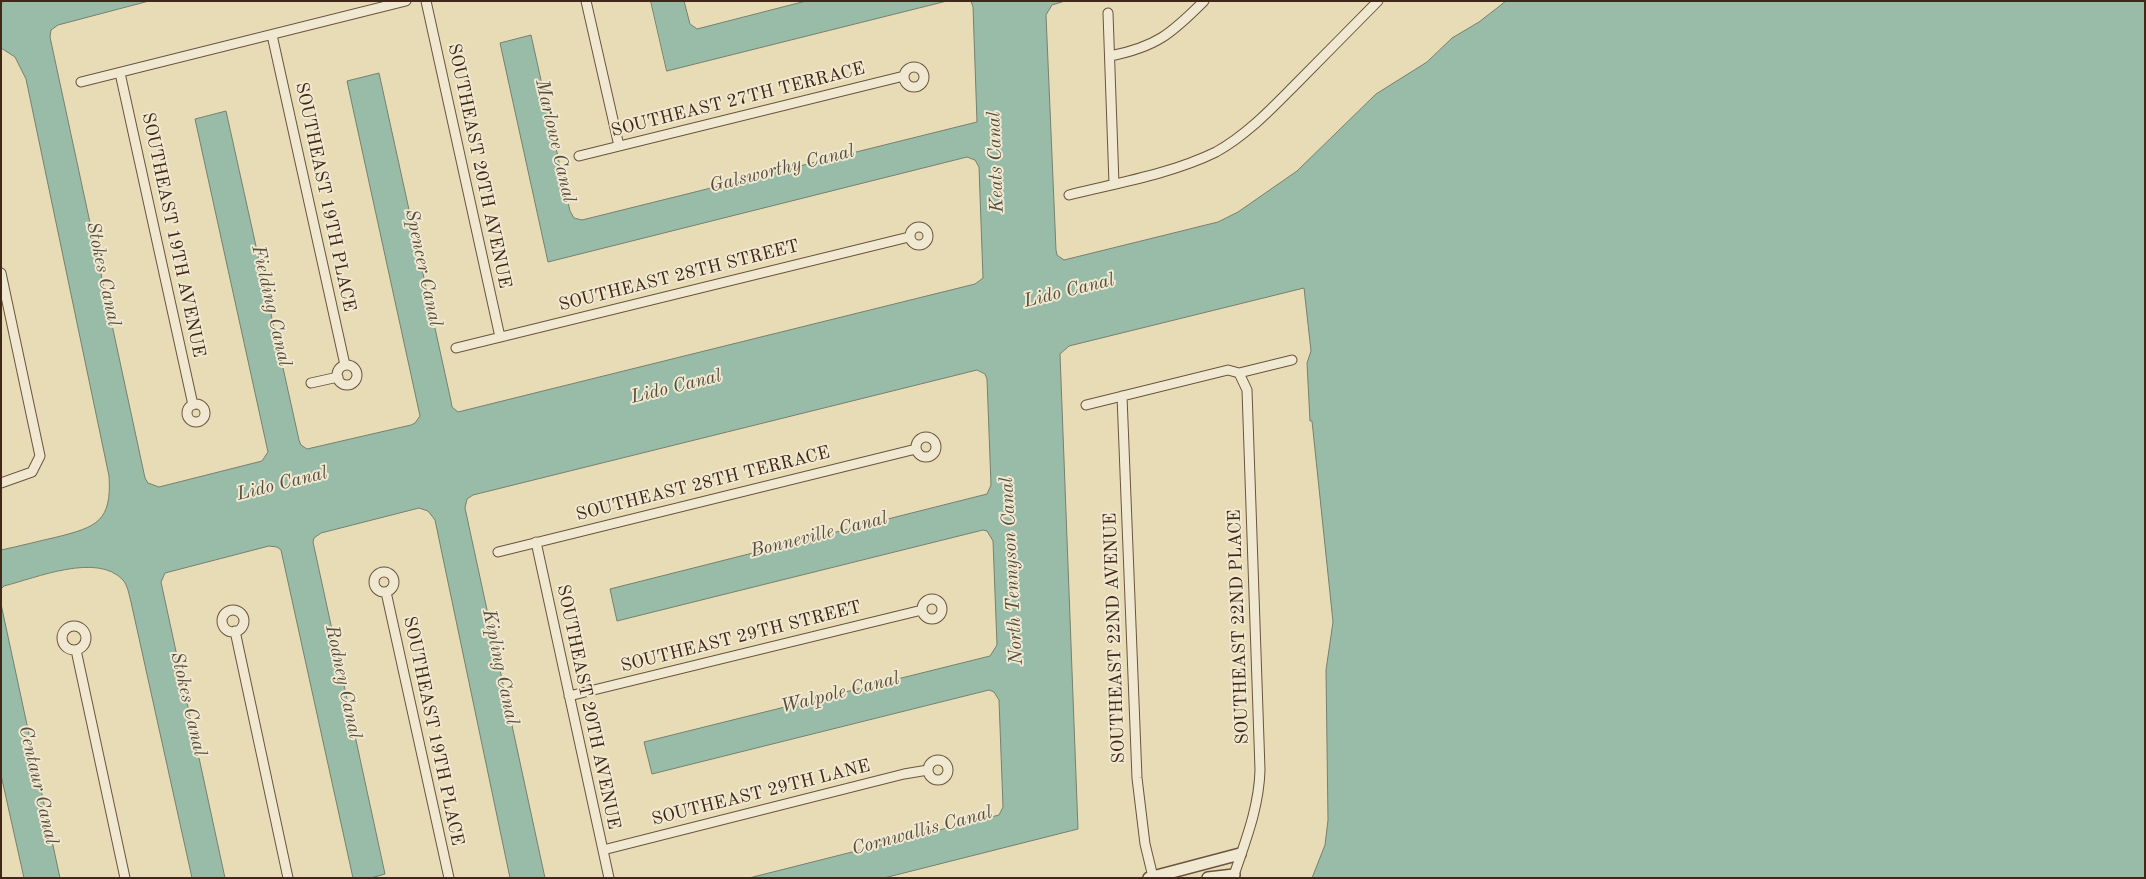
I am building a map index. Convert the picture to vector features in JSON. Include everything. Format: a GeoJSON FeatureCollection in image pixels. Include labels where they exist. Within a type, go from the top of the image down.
{"type":"FeatureCollection","features":[{"type":"Feature","properties":{"kind":"street"},"geometry":{"type":"LineString","coordinates":[[81,82],[406,1]]}},
{"type":"Feature","properties":{"kind":"street","name":"SOUTHEAST 20TH AVENUE"},"geometry":{"type":"LineString","coordinates":[[426,1],[500,337]]}},
{"type":"Feature","properties":{"kind":"street"},"geometry":{"type":"LineString","coordinates":[[586,1],[619,146]]}},
{"type":"Feature","properties":{"kind":"street"},"geometry":{"type":"LineString","coordinates":[[1110,56],[1136,51],[1161,39],[1175,30],[1204,1]]}},
{"type":"Feature","properties":{"kind":"street"},"geometry":{"type":"LineString","coordinates":[[1069,195],[1186,164],[1214,152],[1235,140],[1273,107],[1378,1]]}},
{"type":"Feature","properties":{"kind":"street"},"geometry":{"type":"LineString","coordinates":[[1108,13],[1114,184]]}},
{"type":"Feature","properties":{"kind":"street","name":"SOUTHEAST 19TH PLACE"},"geometry":{"type":"LineString","coordinates":[[272,35],[345,365],[354,368],[357,374],[356,380],[347,385],[341,382],[338,377]]}},
{"type":"Feature","properties":{"kind":"street","name":"SOUTHEAST 19TH AVENUE"},"geometry":{"type":"LineString","coordinates":[[120,73],[193,405]]}},
{"type":"Feature","properties":{"kind":"street","name":"SOUTHEAST 27TH TERRACE"},"geometry":{"type":"LineString","coordinates":[[580,156],[904,76]]}},
{"type":"Feature","properties":{"kind":"street","name":"SOUTHEAST 28TH STREET"},"geometry":{"type":"LineString","coordinates":[[456,348],[909,237]]}},
{"type":"Feature","properties":{"kind":"street"},"geometry":{"type":"LineString","coordinates":[[1,273],[40,456],[32,472],[1,483]]}},
{"type":"Feature","properties":{"kind":"street"},"geometry":{"type":"LineString","coordinates":[[1086,405],[1228,370],[1239,373],[1292,360]]}},
{"type":"Feature","properties":{"kind":"street"},"geometry":{"type":"LineString","coordinates":[[311,383],[338,377],[340,369],[345,365]]}},
{"type":"Feature","properties":{"kind":"street","name":"SOUTHEAST 22ND PLACE"},"geometry":{"type":"LineString","coordinates":[[1234,876],[1258,801],[1260,770],[1247,390],[1239,373]]}},
{"type":"Feature","properties":{"kind":"street","name":"SOUTHEAST 22ND AVENUE"},"geometry":{"type":"LineString","coordinates":[[1122,396],[1137,778],[1151,877]]}},
{"type":"Feature","properties":{"kind":"street","name":"SOUTHEAST 28TH TERRACE"},"geometry":{"type":"LineString","coordinates":[[498,552],[916,449]]}},
{"type":"Feature","properties":{"kind":"street","name":"SOUTHEAST 20TH AVENUE"},"geometry":{"type":"LineString","coordinates":[[536,542],[609,878]]}},
{"type":"Feature","properties":{"kind":"street","name":"SOUTHEAST 19TH PLACE"},"geometry":{"type":"LineString","coordinates":[[386,592],[449,878]]}},
{"type":"Feature","properties":{"kind":"street","name":"SOUTHEAST 29TH STREET"},"geometry":{"type":"LineString","coordinates":[[569,696],[922,610]]}},
{"type":"Feature","properties":{"kind":"street"},"geometry":{"type":"LineString","coordinates":[[235,631],[288,878]]}},
{"type":"Feature","properties":{"kind":"street"},"geometry":{"type":"LineString","coordinates":[[76,650],[125,878]]}},
{"type":"Feature","properties":{"kind":"street","name":"SOUTHEAST 29TH LANE"},"geometry":{"type":"LineString","coordinates":[[602,850],[904,774],[928,770]]}},
{"type":"Feature","properties":{"kind":"street"},"geometry":{"type":"LineString","coordinates":[[1151,877],[1240,854]]}},
{"type":"Feature","properties":{"kind":"street"},"geometry":{"type":"LineString","coordinates":[[1208,878],[1234,876]]}},
{"type":"Feature","properties":{"kind":"water"},"geometry":{"type":"Polygon","coordinates":[[[5,1],[149,1],[58,25],[51,30],[50,37],[145,478],[148,483],[159,487],[262,461],[268,452],[195,119],[226,111],[299,440],[301,445],[307,449],[411,425],[420,416],[347,81],[379,73],[452,407],[458,412],[975,284],[983,278],[979,167],[975,160],[967,157],[548,262],[500,43],[531,35],[570,211],[574,218],[582,220],[977,122],[973,7],[971,1],[1065,1],[1052,5],[1046,15],[1056,250],[1057,255],[1064,260],[1218,222],[1238,212],[1297,171],[1376,94],[1427,62],[1452,38],[1479,22],[1506,1],[2145,1],[2145,878],[1312,878],[1325,845],[1328,820],[1326,670],[1333,622],[1312,421],[1310,421],[1307,363],[1311,351],[1304,288],[1069,346],[1060,354],[1078,829],[884,878],[749,878],[999,815],[1003,807],[999,700],[994,692],[989,690],[652,774],[644,742],[990,656],[997,645],[993,541],[987,531],[983,530],[617,621],[610,589],[987,494],[991,485],[987,379],[985,374],[977,370],[473,495],[467,499],[465,508],[545,878],[510,878],[435,520],[428,511],[419,508],[321,533],[314,538],[313,542],[385,874],[371,878],[353,878],[281,550],[277,547],[269,546],[165,573],[161,582],[225,878],[192,878],[125,582],[112,572],[98,568],[82,567],[49,573],[4,586],[1,589],[1,550],[82,530],[92,525],[99,520],[104,512],[108,503],[109,491],[109,476],[26,79],[15,57],[1,48],[1,5],[5,1]]]}},
{"type":"Feature","properties":{"kind":"water"},"geometry":{"type":"Polygon","coordinates":[[[651,1],[684,1],[690,24],[697,29],[806,1],[947,1],[667,71],[651,1]]]}},
{"type":"Feature","properties":{"kind":"water","name":"Centaur Canal"},"geometry":{"type":"Polygon","coordinates":[[[1,604],[60,878],[24,878],[1,775],[1,604]]]}},
{"type":"Feature","properties":{"kind":"water label","name":"Marlowe Canal"},"geometry":{"type":"Point","coordinates":[555,141]}},
{"type":"Feature","properties":{"kind":"water label","name":"Keats Canal"},"geometry":{"type":"Point","coordinates":[996,162]}},
{"type":"Feature","properties":{"kind":"water label","name":"Galsworthy Canal"},"geometry":{"type":"Point","coordinates":[782,169]}},
{"type":"Feature","properties":{"kind":"water label","name":"Spencer Canal"},"geometry":{"type":"Point","coordinates":[423,268]}},
{"type":"Feature","properties":{"kind":"water label","name":"Stokes Canal"},"geometry":{"type":"Point","coordinates":[103,274]}},
{"type":"Feature","properties":{"kind":"water label","name":"Lido Canal"},"geometry":{"type":"Point","coordinates":[1069,291]}},
{"type":"Feature","properties":{"kind":"water label","name":"Fielding Canal"},"geometry":{"type":"Point","coordinates":[271,306]}},
{"type":"Feature","properties":{"kind":"water label","name":"Lido Canal"},"geometry":{"type":"Point","coordinates":[676,387]}},
{"type":"Feature","properties":{"kind":"water label","name":"Lido Canal"},"geometry":{"type":"Point","coordinates":[282,484]}},
{"type":"Feature","properties":{"kind":"water label","name":"Bonneville Canal"},"geometry":{"type":"Point","coordinates":[819,535]}},
{"type":"Feature","properties":{"kind":"water label","name":"North Tennyson Canal"},"geometry":{"type":"Point","coordinates":[1012,571]}},
{"type":"Feature","properties":{"kind":"water label","name":"Kipling Canal"},"geometry":{"type":"Point","coordinates":[500,667]}},
{"type":"Feature","properties":{"kind":"water label","name":"Rodney Canal"},"geometry":{"type":"Point","coordinates":[343,682]}},
{"type":"Feature","properties":{"kind":"water label","name":"Walpole Canal"},"geometry":{"type":"Point","coordinates":[840,693]}},
{"type":"Feature","properties":{"kind":"water label","name":"Stokes Canal"},"geometry":{"type":"Point","coordinates":[188,704]}},
{"type":"Feature","properties":{"kind":"water label","name":"Cornwallis Canal"},"geometry":{"type":"Point","coordinates":[922,831]}}]}
